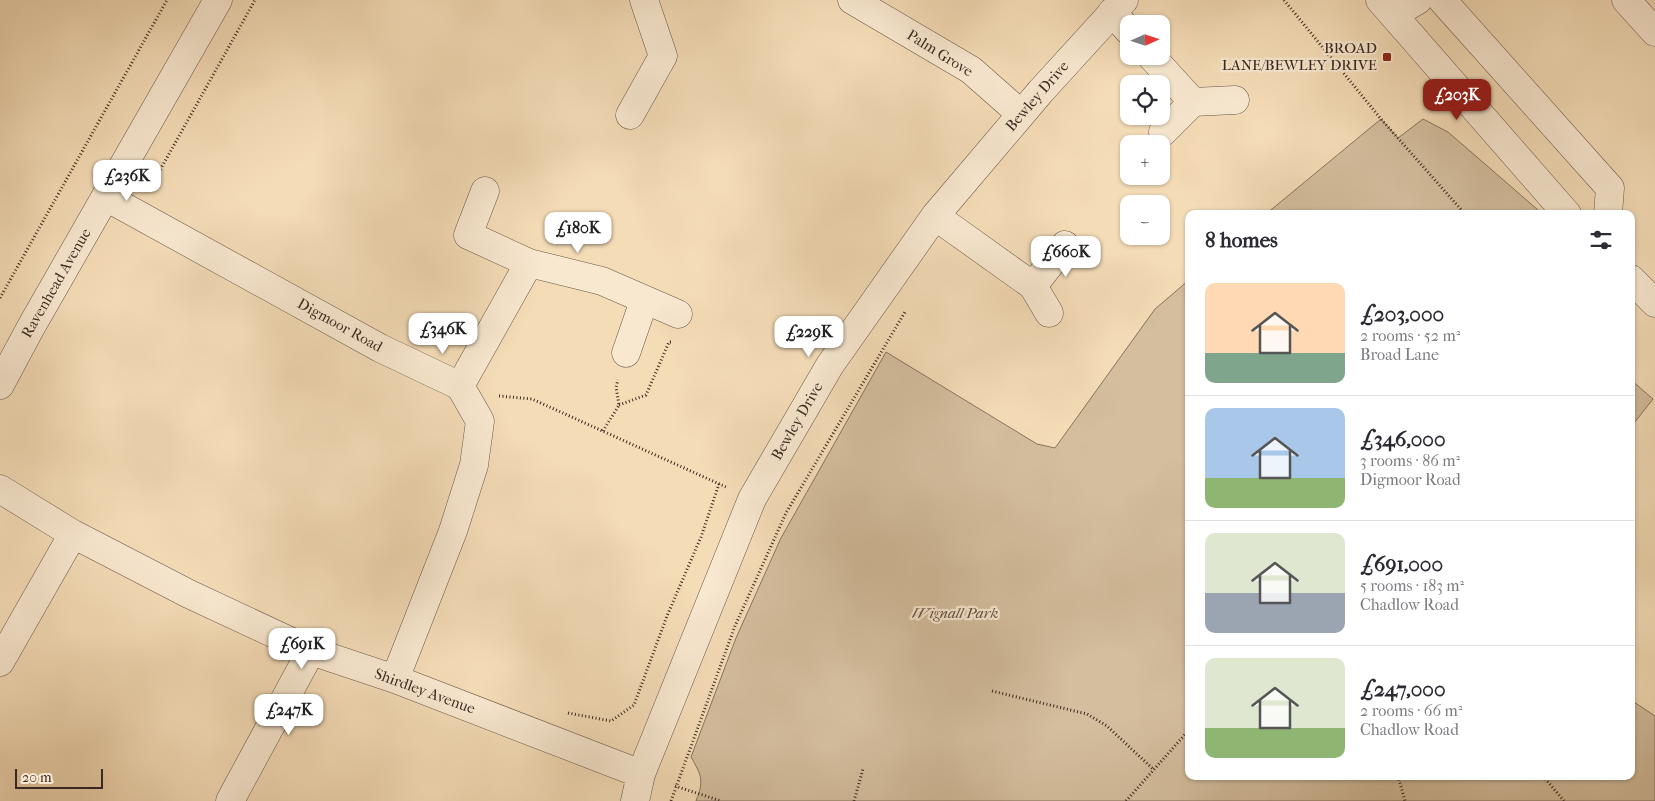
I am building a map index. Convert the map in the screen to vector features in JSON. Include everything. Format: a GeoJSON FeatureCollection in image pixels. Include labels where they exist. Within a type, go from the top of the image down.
{"type":"FeatureCollection","features":[{"type":"Feature","properties":{"kind":"street","name":"Ravenhead Avenue"},"geometry":{"type":"LineString","coordinates":[[0,385],[35,318],[218,0]]}},
{"type":"Feature","properties":{"kind":"street"},"geometry":{"type":"LineString","coordinates":[[630,115],[663,56],[644,0]]}},
{"type":"Feature","properties":{"kind":"street","name":"Palm Grove"},"geometry":{"type":"LineString","coordinates":[[852,0],[971,70],[1021,114]]}},
{"type":"Feature","properties":{"kind":"street"},"geometry":{"type":"LineString","coordinates":[[1418,0],[1387,8],[1564,210]]}},
{"type":"Feature","properties":{"kind":"street"},"geometry":{"type":"LineString","coordinates":[[1442,0],[1610,188],[1608,210]]}},
{"type":"Feature","properties":{"kind":"street"},"geometry":{"type":"LineString","coordinates":[[1626,0],[1655,32]]}},
{"type":"Feature","properties":{"kind":"street","name":"Bewley Drive"},"geometry":{"type":"LineString","coordinates":[[635,801],[641,774],[752,499],[830,365],[935,216],[1021,114],[1122,14]]}},
{"type":"Feature","properties":{"kind":"street"},"geometry":{"type":"LineString","coordinates":[[1159,65],[1193,102]]}},
{"type":"Feature","properties":{"kind":"street"},"geometry":{"type":"LineString","coordinates":[[1163,132],[1193,102],[1235,100]]}},
{"type":"Feature","properties":{"kind":"street"},"geometry":{"type":"LineString","coordinates":[[485,191],[468,235],[529,263],[602,281],[644,301],[678,328]]}},
{"type":"Feature","properties":{"kind":"street","name":"Digmoor Road"},"geometry":{"type":"LineString","coordinates":[[106,197],[380,348],[461,389]]}},
{"type":"Feature","properties":{"kind":"street"},"geometry":{"type":"LineString","coordinates":[[935,216],[1033,286],[1049,313]]}},
{"type":"Feature","properties":{"kind":"street"},"geometry":{"type":"LineString","coordinates":[[1033,286],[1065,245]]}},
{"type":"Feature","properties":{"kind":"street"},"geometry":{"type":"LineString","coordinates":[[395,679],[452,531],[474,465],[480,421],[461,389],[529,263]]}},
{"type":"Feature","properties":{"kind":"street"},"geometry":{"type":"LineString","coordinates":[[1635,283],[1655,303]]}},
{"type":"Feature","properties":{"kind":"street"},"geometry":{"type":"LineString","coordinates":[[626,353],[644,301]]}},
{"type":"Feature","properties":{"kind":"street","name":"Shirdley Avenue"},"geometry":{"type":"LineString","coordinates":[[0,489],[73,534],[189,594],[312,651],[395,679],[641,774]]}},
{"type":"Feature","properties":{"kind":"street"},"geometry":{"type":"LineString","coordinates":[[0,662],[73,534]]}},
{"type":"Feature","properties":{"kind":"street"},"geometry":{"type":"LineString","coordinates":[[230,801],[312,651]]}},
{"type":"Feature","properties":{"kind":"path"},"geometry":{"type":"LineString","coordinates":[[0,298],[167,0]]}},
{"type":"Feature","properties":{"kind":"path"},"geometry":{"type":"LineString","coordinates":[[136,212],[255,0]]}},
{"type":"Feature","properties":{"kind":"path"},"geometry":{"type":"LineString","coordinates":[[1284,0],[1381,119],[1461,210]]}},
{"type":"Feature","properties":{"kind":"path"},"geometry":{"type":"LineString","coordinates":[[670,801],[735,626],[786,513],[908,308]]}},
{"type":"Feature","properties":{"kind":"path"},"geometry":{"type":"LineString","coordinates":[[603,431],[619,406],[646,395],[669,342],[678,328]]}},
{"type":"Feature","properties":{"kind":"path"},"geometry":{"type":"LineString","coordinates":[[619,406],[616,387],[626,353]]}},
{"type":"Feature","properties":{"kind":"path"},"geometry":{"type":"LineString","coordinates":[[461,389],[532,399],[752,499]]}},
{"type":"Feature","properties":{"kind":"path"},"geometry":{"type":"LineString","coordinates":[[559,710],[611,722],[634,705],[667,616],[701,537],[719,484]]}},
{"type":"Feature","properties":{"kind":"path"},"geometry":{"type":"LineString","coordinates":[[992,691],[1087,714],[1107,726],[1153,769]]}},
{"type":"Feature","properties":{"kind":"path"},"geometry":{"type":"LineString","coordinates":[[1126,801],[1185,734]]}},
{"type":"Feature","properties":{"kind":"path"},"geometry":{"type":"LineString","coordinates":[[854,801],[863,769]]}},
{"type":"Feature","properties":{"kind":"path"},"geometry":{"type":"LineString","coordinates":[[1399,780],[1405,801]]}},
{"type":"Feature","properties":{"kind":"path"},"geometry":{"type":"LineString","coordinates":[[1546,780],[1564,801]]}},
{"type":"Feature","properties":{"kind":"path"},"geometry":{"type":"LineString","coordinates":[[675,786],[722,801]]}},
{"type":"Feature","properties":{"kind":"green space"},"geometry":{"type":"Polygon","coordinates":[[[1381,119],[1398,138],[1423,119],[1448,132],[1538,210],[1271,210],[1381,119]]]}},
{"type":"Feature","properties":{"kind":"green space","name":"Wignall Park"},"geometry":{"type":"Polygon","coordinates":[[[1185,283],[1185,780],[1635,780],[1635,703],[1655,716],[1655,801],[696,801],[701,779],[691,757],[736,638],[781,538],[886,352],[1037,444],[1055,448],[1155,309],[1185,283]]]}},
{"type":"Feature","properties":{"kind":"green space"},"geometry":{"type":"Polygon","coordinates":[[[1635,383],[1653,399],[1635,422],[1635,383]]]}},
{"type":"Feature","properties":{"kind":"place","name":"BROAD LANE/BEWLEY DRIVE"},"geometry":{"type":"Point","coordinates":[1387,57]}}]}
